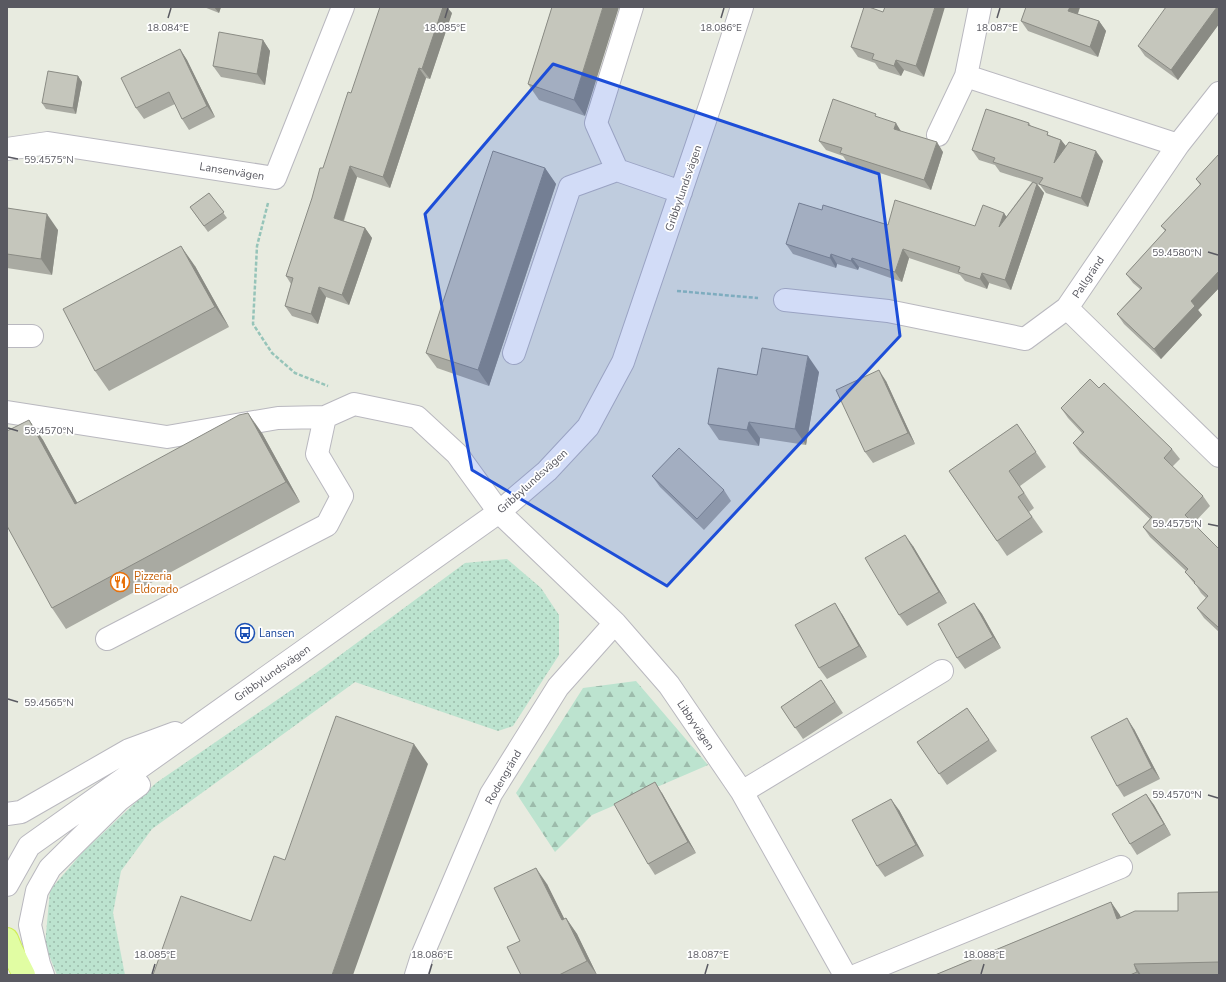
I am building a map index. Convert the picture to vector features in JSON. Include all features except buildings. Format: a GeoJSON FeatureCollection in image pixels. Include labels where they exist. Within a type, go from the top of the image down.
{"type":"FeatureCollection","features":[{"type":"Feature","properties":{"kind":"main road"},"geometry":{"type":"LineString","coordinates":[[7,939],[24,975]]}},
{"type":"Feature","properties":{"kind":"street","name":"Lansenvägen"},"geometry":{"type":"LineString","coordinates":[[7,150],[48,143],[275,178],[343,7]]}},
{"type":"Feature","properties":{"kind":"street"},"geometry":{"type":"LineString","coordinates":[[617,170],[596,123],[632,7]]}},
{"type":"Feature","properties":{"kind":"street","name":"Gribbylundsvägen"},"geometry":{"type":"LineString","coordinates":[[7,885],[29,846],[498,512],[547,471],[588,427],[624,362],[742,7]]}},
{"type":"Feature","properties":{"kind":"street"},"geometry":{"type":"LineString","coordinates":[[938,135],[966,76],[980,7]]}},
{"type":"Feature","properties":{"kind":"street"},"geometry":{"type":"LineString","coordinates":[[966,76],[1178,145]]}},
{"type":"Feature","properties":{"kind":"street","name":"Pallgränd"},"geometry":{"type":"LineString","coordinates":[[1219,93],[1178,145],[1067,308],[1219,456]]}},
{"type":"Feature","properties":{"kind":"street"},"geometry":{"type":"LineString","coordinates":[[514,353],[570,187],[617,170],[681,192]]}},
{"type":"Feature","properties":{"kind":"street"},"geometry":{"type":"LineString","coordinates":[[786,300],[888,311],[1025,339],[1067,308]]}},
{"type":"Feature","properties":{"kind":"street"},"geometry":{"type":"LineString","coordinates":[[7,336],[32,336]]}},
{"type":"Feature","properties":{"kind":"street","name":"Libbyvägen"},"geometry":{"type":"LineString","coordinates":[[325,417],[354,404],[416,417],[456,454],[498,512],[615,623],[668,685],[742,792],[845,975]]}},
{"type":"Feature","properties":{"kind":"street"},"geometry":{"type":"LineString","coordinates":[[7,412],[167,437],[278,418],[325,417],[317,454],[342,496],[327,525],[107,639]]}},
{"type":"Feature","properties":{"kind":"street","name":"Rodengränd"},"geometry":{"type":"LineString","coordinates":[[416,975],[422,956],[491,794],[558,687],[615,623]]}},
{"type":"Feature","properties":{"kind":"street"},"geometry":{"type":"LineString","coordinates":[[742,792],[942,671]]}},
{"type":"Feature","properties":{"kind":"street"},"geometry":{"type":"LineString","coordinates":[[43,975],[30,925],[37,891],[50,868],[119,800],[172,760],[204,721]]}},
{"type":"Feature","properties":{"kind":"street","name":"Gribbylundsvägen"},"geometry":{"type":"LineString","coordinates":[[7,814],[21,812],[129,750],[204,721]]}},
{"type":"Feature","properties":{"kind":"street"},"geometry":{"type":"LineString","coordinates":[[857,975],[1121,867]]}},
{"type":"Feature","properties":{"kind":"path"},"geometry":{"type":"LineString","coordinates":[[275,178],[257,246],[253,324],[272,353],[295,374],[332,387]]}},
{"type":"Feature","properties":{"kind":"path"},"geometry":{"type":"LineString","coordinates":[[648,288],[786,300]]}},
{"type":"Feature","properties":{"kind":"highlighted area"},"geometry":{"type":"Polygon","coordinates":[[[553,64],[879,174],[900,336],[667,586],[472,470],[425,214],[553,64]]]}},
{"type":"Feature","properties":{"kind":"green space"},"geometry":{"type":"Polygon","coordinates":[[[507,559],[541,588],[559,615],[559,655],[513,726],[498,731],[355,682],[152,829],[121,871],[113,913],[125,975],[57,975],[45,945],[50,890],[82,853],[156,783],[316,673],[465,563],[507,559]]]}},
{"type":"Feature","properties":{"kind":"green space"},"geometry":{"type":"Polygon","coordinates":[[[636,681],[708,765],[592,815],[555,852],[516,793],[583,688],[636,681]]]}},
{"type":"Feature","properties":{"kind":"place","name":"Pizzeria Eldorado"},"geometry":{"type":"Point","coordinates":[120,582]}},
{"type":"Feature","properties":{"kind":"place","name":"Lansen"},"geometry":{"type":"Point","coordinates":[245,633]}}]}
